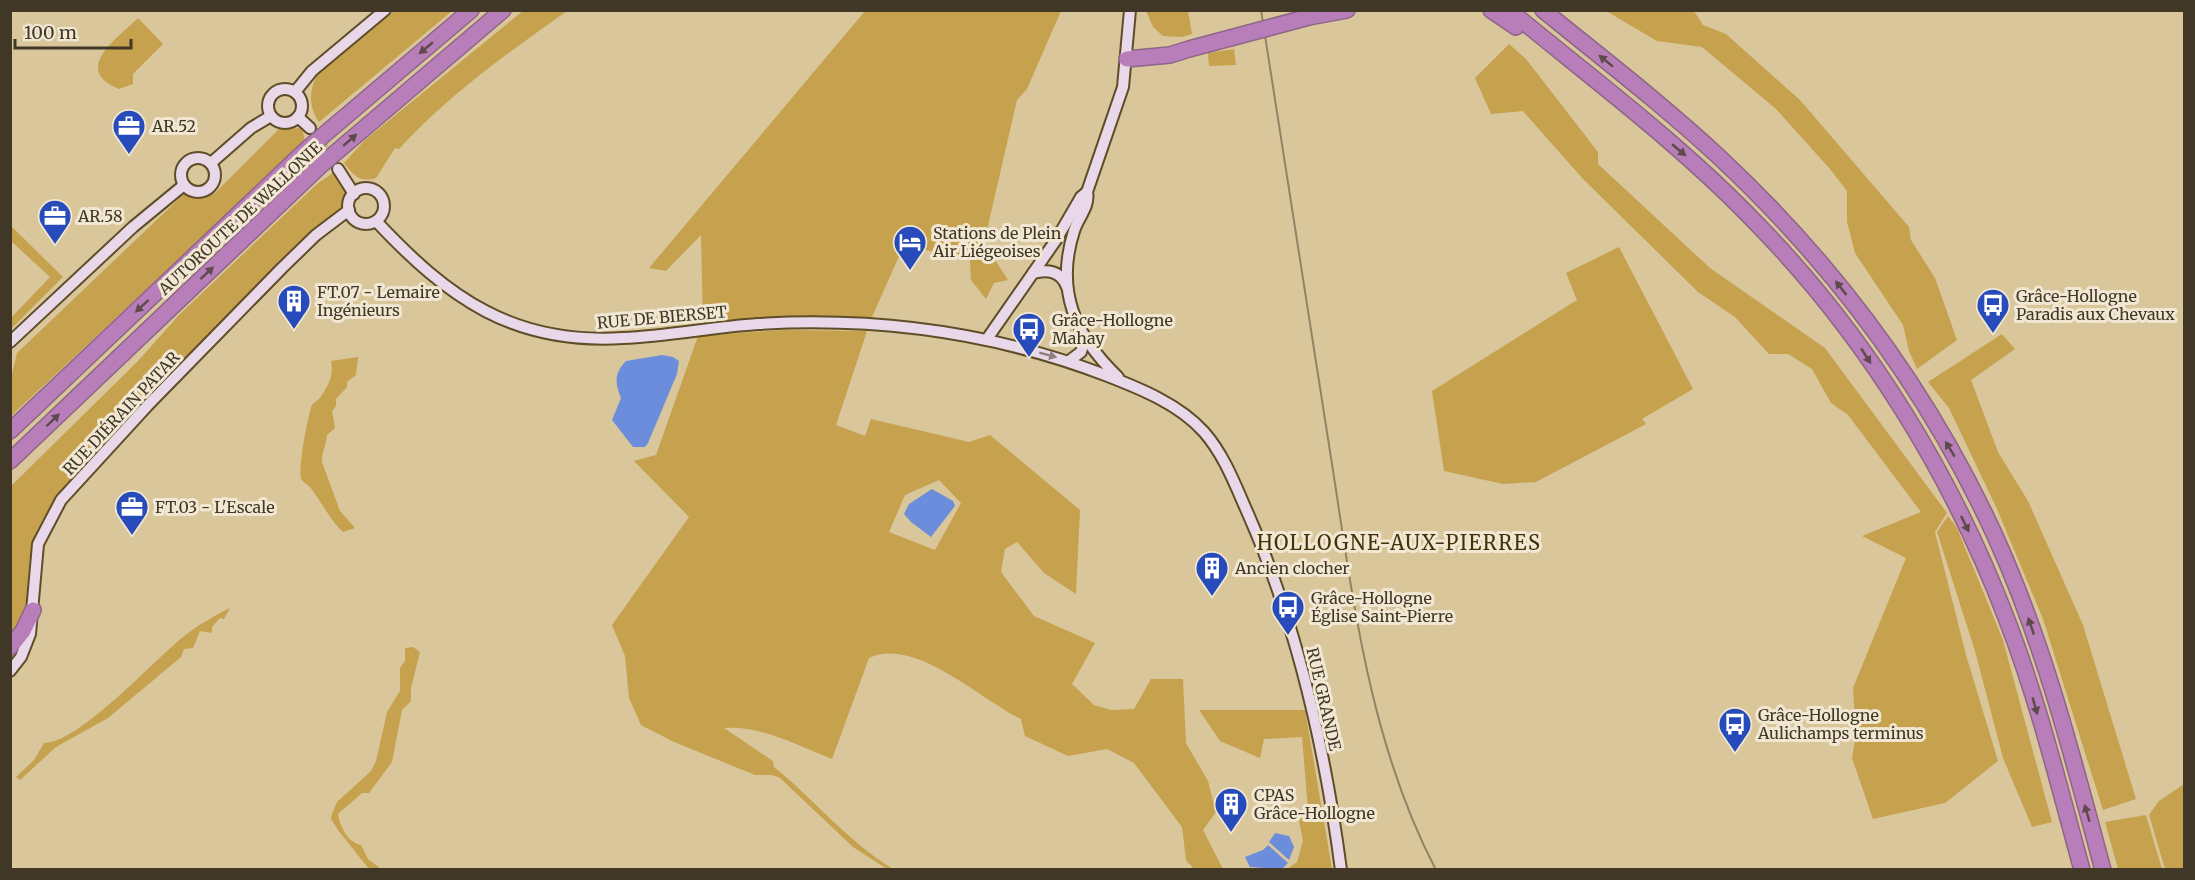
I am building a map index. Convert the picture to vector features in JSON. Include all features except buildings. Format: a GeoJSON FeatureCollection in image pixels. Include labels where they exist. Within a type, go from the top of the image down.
{"type":"FeatureCollection","features":[{"type":"Feature","properties":{"kind":"highway","name":"AUTOROUTE DE WALLONIE"},"geometry":{"type":"LineString","coordinates":[[10,431],[306,150],[471,10]]}},
{"type":"Feature","properties":{"kind":"highway","name":"AUTOROUTE DE WALLONIE"},"geometry":{"type":"LineString","coordinates":[[10,461],[320,166],[503,10]]}},
{"type":"Feature","properties":{"kind":"highway"},"geometry":{"type":"LineString","coordinates":[[1311,17],[1329,10]]}},
{"type":"Feature","properties":{"kind":"highway"},"geometry":{"type":"LineString","coordinates":[[1128,54],[1185,49],[1347,10]]}},
{"type":"Feature","properties":{"kind":"highway"},"geometry":{"type":"LineString","coordinates":[[1491,10],[1520,30],[1543,38]]}},
{"type":"Feature","properties":{"kind":"highway"},"geometry":{"type":"LineString","coordinates":[[1509,10],[1703,170],[1760,226],[1810,282],[1859,345],[1902,411],[1946,486],[1976,546],[2007,620],[2032,695],[2082,870]]}},
{"type":"Feature","properties":{"kind":"highway"},"geometry":{"type":"LineString","coordinates":[[1543,10],[1651,98],[1725,163],[1775,212],[1827,270],[1876,333],[1960,465],[2001,549],[2053,689],[2103,870]]}},
{"type":"Feature","properties":{"kind":"highway"},"geometry":{"type":"LineString","coordinates":[[10,647],[23,631],[33,610]]}},
{"type":"Feature","properties":{"kind":"street"},"geometry":{"type":"LineString","coordinates":[[296,92],[312,70],[385,10]]}},
{"type":"Feature","properties":{"kind":"street"},"geometry":{"type":"LineString","coordinates":[[1120,379],[1099,359],[1085,339],[1072,308],[1067,287],[1068,251],[1088,201],[1087,192],[1118,107],[1128,54],[1130,10]]}},
{"type":"Feature","properties":{"kind":"street"},"geometry":{"type":"LineString","coordinates":[[282,89],[296,92],[302,104],[298,117],[288,123],[271,116],[269,109],[271,96],[282,89]]}},
{"type":"Feature","properties":{"kind":"street"},"geometry":{"type":"LineString","coordinates":[[211,163],[251,128],[271,116]]}},
{"type":"Feature","properties":{"kind":"street"},"geometry":{"type":"LineString","coordinates":[[298,117],[310,128]]}},
{"type":"Feature","properties":{"kind":"street"},"geometry":{"type":"LineString","coordinates":[[198,158],[211,163],[214,168],[215,181],[207,191],[194,192],[184,185],[181,174],[185,164],[198,158]]}},
{"type":"Feature","properties":{"kind":"street"},"geometry":{"type":"LineString","coordinates":[[338,169],[354,194]]}},
{"type":"Feature","properties":{"kind":"street"},"geometry":{"type":"LineString","coordinates":[[10,342],[133,227],[184,185]]}},
{"type":"Feature","properties":{"kind":"street"},"geometry":{"type":"LineString","coordinates":[[364,188],[371,189],[381,196],[384,209],[376,221],[366,224],[356,220],[349,210],[354,194],[364,188]]}},
{"type":"Feature","properties":{"kind":"street"},"geometry":{"type":"LineString","coordinates":[[987,339],[1033,273],[1081,197],[1087,192]]}},
{"type":"Feature","properties":{"kind":"street","name":"RUE DIÉRAIN PATAR"},"geometry":{"type":"LineString","coordinates":[[10,671],[26,649],[33,610],[38,544],[50,516],[61,500],[148,405],[282,268],[316,235],[349,210]]}},
{"type":"Feature","properties":{"kind":"street","name":"RUE DIÉRAIN PATAR"},"geometry":{"type":"LineString","coordinates":[[336,222],[356,220]]}},
{"type":"Feature","properties":{"kind":"street","name":"RUE DE BIERSET"},"geometry":{"type":"LineString","coordinates":[[376,221],[408,256],[465,300],[518,326],[543,332],[577,338],[607,339],[721,327],[809,321],[863,322],[987,339]]}},
{"type":"Feature","properties":{"kind":"street"},"geometry":{"type":"LineString","coordinates":[[1033,273],[1053,272],[1062,278],[1067,287]]}},
{"type":"Feature","properties":{"kind":"street","name":"RUE GRANDE"},"geometry":{"type":"LineString","coordinates":[[987,339],[1069,361],[1120,379],[1186,416],[1205,434],[1220,454],[1271,568],[1296,645],[1317,731],[1341,870]]}},
{"type":"Feature","properties":{"kind":"street"},"geometry":{"type":"LineString","coordinates":[[1069,361],[1081,352],[1085,339]]}},
{"type":"Feature","properties":{"kind":"shaded area"},"geometry":{"type":"Polygon","coordinates":[[[524,10],[567,11],[458,93],[399,149],[395,148],[376,178],[361,179],[351,172],[344,163],[365,140],[524,10]]]}},
{"type":"Feature","properties":{"kind":"shaded area"},"geometry":{"type":"Polygon","coordinates":[[[394,11],[452,11],[319,122],[311,104],[313,86],[318,73],[394,11]]]}},
{"type":"Feature","properties":{"kind":"shaded area"},"geometry":{"type":"Polygon","coordinates":[[[865,11],[1061,11],[1027,89],[1017,100],[984,243],[1008,280],[994,283],[986,299],[971,280],[970,260],[904,245],[872,317],[776,319],[703,325],[701,235],[666,271],[649,268],[865,11]]]}},
{"type":"Feature","properties":{"kind":"shaded area"},"geometry":{"type":"Polygon","coordinates":[[[1146,11],[1188,11],[1192,34],[1182,37],[1163,36],[1153,27],[1146,11]]]}},
{"type":"Feature","properties":{"kind":"shaded area"},"geometry":{"type":"Polygon","coordinates":[[[1606,11],[1694,11],[1703,25],[1726,34],[1800,100],[1909,227],[1911,240],[1935,278],[1957,340],[1917,369],[1909,351],[1903,325],[1855,253],[1847,222],[1847,191],[1830,169],[1776,109],[1702,47],[1657,41],[1606,11]]]}},
{"type":"Feature","properties":{"kind":"shaded area"},"geometry":{"type":"Polygon","coordinates":[[[138,18],[163,44],[133,74],[133,84],[119,89],[105,81],[99,72],[99,63],[111,44],[138,18]]]}},
{"type":"Feature","properties":{"kind":"shaded area"},"geometry":{"type":"Polygon","coordinates":[[[1509,44],[1526,59],[1598,152],[1598,164],[1710,268],[1825,348],[1947,513],[1935,532],[1966,655],[1998,761],[1945,803],[1873,819],[1852,758],[1856,734],[1853,688],[1906,558],[1862,536],[1921,512],[1848,415],[1831,403],[1812,369],[1788,354],[1769,354],[1735,317],[1698,292],[1583,179],[1523,111],[1491,114],[1475,78],[1509,44]]]}},
{"type":"Feature","properties":{"kind":"shaded area"},"geometry":{"type":"Polygon","coordinates":[[[1234,49],[1236,65],[1209,66],[1208,53],[1234,49]]]}},
{"type":"Feature","properties":{"kind":"shaded area"},"geometry":{"type":"Polygon","coordinates":[[[302,128],[305,141],[11,416],[11,378],[17,353],[184,194],[198,199],[215,193],[279,129],[302,128]]]}},
{"type":"Feature","properties":{"kind":"shaded area"},"geometry":{"type":"Polygon","coordinates":[[[333,173],[347,195],[341,209],[192,354],[73,478],[46,514],[33,541],[29,563],[28,607],[11,643],[11,486],[138,361],[179,315],[317,184],[333,173]]]}},
{"type":"Feature","properties":{"kind":"shaded area"},"geometry":{"type":"Polygon","coordinates":[[[11,226],[63,277],[11,329],[11,318],[50,277],[11,241],[11,226]]]}},
{"type":"Feature","properties":{"kind":"shaded area"},"geometry":{"type":"Polygon","coordinates":[[[1619,247],[1693,389],[1642,419],[1646,424],[1536,482],[1503,484],[1444,471],[1432,391],[1577,300],[1566,273],[1619,247]]]}},
{"type":"Feature","properties":{"kind":"shaded area"},"geometry":{"type":"Polygon","coordinates":[[[782,330],[867,331],[836,425],[865,436],[871,419],[969,442],[990,435],[1080,510],[1076,594],[1044,573],[1017,542],[1005,549],[1001,572],[1034,616],[1095,643],[1072,684],[1094,705],[1111,710],[1134,709],[1151,679],[1183,679],[1186,743],[1208,781],[1216,812],[1203,830],[1223,869],[1194,869],[1186,860],[1182,827],[1134,763],[1107,749],[1068,756],[1025,736],[1021,719],[947,673],[907,656],[887,654],[869,658],[832,759],[765,733],[724,728],[773,761],[774,767],[846,833],[893,869],[887,869],[853,847],[780,778],[772,775],[755,775],[674,742],[641,725],[629,698],[625,656],[612,625],[689,517],[634,461],[656,455],[698,336],[782,330]],[[939,480],[905,495],[889,532],[935,550],[961,503],[939,480]]]}},
{"type":"Feature","properties":{"kind":"shaded area"},"geometry":{"type":"Polygon","coordinates":[[[2002,334],[2015,349],[1971,380],[1998,452],[2028,501],[2083,625],[2136,799],[2103,810],[2043,619],[1997,509],[1949,408],[1928,382],[2002,334]]]}},
{"type":"Feature","properties":{"kind":"shaded area"},"geometry":{"type":"Polygon","coordinates":[[[358,357],[356,375],[347,382],[347,387],[336,399],[336,406],[332,411],[335,428],[327,435],[322,458],[340,511],[355,528],[343,532],[310,487],[303,482],[300,473],[310,410],[330,381],[331,361],[358,357]]]}},
{"type":"Feature","properties":{"kind":"shaded area"},"geometry":{"type":"Polygon","coordinates":[[[1948,516],[1957,528],[2003,640],[2052,822],[2032,827],[2003,758],[1975,651],[1937,532],[1948,516]]]}},
{"type":"Feature","properties":{"kind":"shaded area"},"geometry":{"type":"Polygon","coordinates":[[[230,608],[224,619],[220,618],[212,627],[212,633],[200,631],[193,648],[184,649],[181,657],[108,718],[56,747],[20,780],[16,777],[34,760],[44,743],[59,739],[96,716],[188,633],[230,608]]]}},
{"type":"Feature","properties":{"kind":"shaded area"},"geometry":{"type":"Polygon","coordinates":[[[413,647],[420,652],[411,688],[411,701],[402,710],[392,762],[369,793],[362,793],[338,814],[342,828],[348,837],[361,845],[368,859],[381,869],[369,869],[331,819],[337,802],[371,771],[376,761],[387,712],[400,691],[400,668],[405,661],[405,648],[413,647]]]}},
{"type":"Feature","properties":{"kind":"shaded area"},"geometry":{"type":"Polygon","coordinates":[[[1199,710],[1305,710],[1332,869],[1287,869],[1297,862],[1303,840],[1299,821],[1308,810],[1302,737],[1264,739],[1260,758],[1220,741],[1199,710]]]}},
{"type":"Feature","properties":{"kind":"shaded area"},"geometry":{"type":"Polygon","coordinates":[[[2184,784],[2184,869],[2165,869],[2149,815],[2159,801],[2184,784]]]}},
{"type":"Feature","properties":{"kind":"shaded area"},"geometry":{"type":"Polygon","coordinates":[[[2146,815],[2162,869],[2118,869],[2105,822],[2146,815]]]}},
{"type":"Feature","properties":{"kind":"water"},"geometry":{"type":"Polygon","coordinates":[[[662,355],[679,361],[677,374],[648,443],[645,447],[633,447],[612,420],[621,398],[617,383],[619,370],[626,361],[662,355]]]}},
{"type":"Feature","properties":{"kind":"water"},"geometry":{"type":"Polygon","coordinates":[[[932,489],[953,501],[955,506],[931,537],[904,514],[909,504],[932,489]]]}},
{"type":"Feature","properties":{"kind":"water"},"geometry":{"type":"Polygon","coordinates":[[[1275,833],[1289,836],[1294,847],[1289,860],[1269,842],[1275,833]]]}},
{"type":"Feature","properties":{"kind":"water"},"geometry":{"type":"Polygon","coordinates":[[[1268,845],[1288,863],[1282,869],[1250,867],[1245,857],[1263,850],[1268,845]]]}},
{"type":"Feature","properties":{"kind":"tunnel"},"geometry":{"type":"LineString","coordinates":[[310,128],[334,163]]}},
{"type":"Feature","properties":{"kind":"railway"},"geometry":{"type":"LineString","coordinates":[[1261,10],[1365,662],[1393,768],[1436,870]]}},
{"type":"Feature","properties":{"kind":"place","name":"AR.52"},"geometry":{"type":"Point","coordinates":[129,155]}},
{"type":"Feature","properties":{"kind":"place","name":"AR.58"},"geometry":{"type":"Point","coordinates":[55,245]}},
{"type":"Feature","properties":{"kind":"place","name":"Stations de Plein Air Liégeoises"},"geometry":{"type":"Point","coordinates":[910,271]}},
{"type":"Feature","properties":{"kind":"place","name":"FT.07 - Lemaire Ingénieurs"},"geometry":{"type":"Point","coordinates":[294,330]}},
{"type":"Feature","properties":{"kind":"place","name":"Grâce-Hollogne Paradis aux Chevaux"},"geometry":{"type":"Point","coordinates":[1993,334]}},
{"type":"Feature","properties":{"kind":"place","name":"Grâce-Hollogne Mahay"},"geometry":{"type":"Point","coordinates":[1029,358]}},
{"type":"Feature","properties":{"kind":"place","name":"FT.03 - L'Escale"},"geometry":{"type":"Point","coordinates":[132,536]}},
{"type":"Feature","properties":{"kind":"place","name":"Ancien clocher"},"geometry":{"type":"Point","coordinates":[1212,597]}},
{"type":"Feature","properties":{"kind":"place","name":"Grâce-Hollogne Église Saint-Pierre"},"geometry":{"type":"Point","coordinates":[1288,636]}},
{"type":"Feature","properties":{"kind":"place","name":"Grâce-Hollogne Aulichamps terminus"},"geometry":{"type":"Point","coordinates":[1735,753]}},
{"type":"Feature","properties":{"kind":"place","name":"CPAS Grâce-Hollogne"},"geometry":{"type":"Point","coordinates":[1231,833]}},
{"type":"Feature","properties":{"kind":"district","name":"HOLLOGNE-AUX-PIERRES"},"geometry":{"type":"Point","coordinates":[1399,543]}}]}
